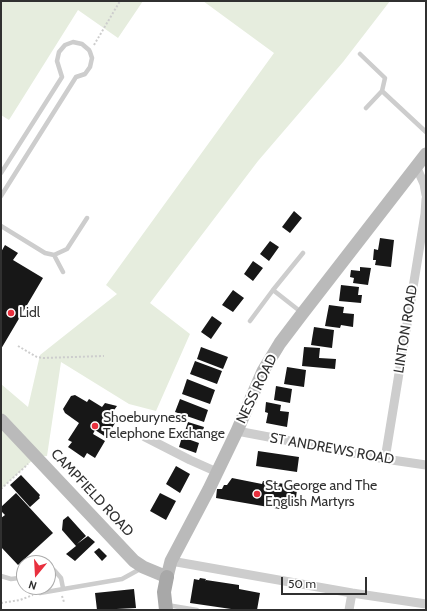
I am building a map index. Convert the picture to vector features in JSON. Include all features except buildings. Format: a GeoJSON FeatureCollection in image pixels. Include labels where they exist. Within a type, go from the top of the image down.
{"type":"FeatureCollection","features":[{"type":"Feature","properties":{"kind":"main road","name":"NESS ROAD"},"geometry":{"type":"LineString","coordinates":[[166,607],[164,592],[171,561],[237,431],[263,372],[280,344],[302,314],[426,154]]}},
{"type":"Feature","properties":{"kind":"main road","name":"CAMPFIELD ROAD"},"geometry":{"type":"LineString","coordinates":[[1,420],[123,551],[143,567],[167,577]]}},
{"type":"Feature","properties":{"kind":"street"},"geometry":{"type":"LineString","coordinates":[[416,166],[424,184],[426,195]]}},
{"type":"Feature","properties":{"kind":"street","name":"LINTON ROAD"},"geometry":{"type":"LineString","coordinates":[[385,459],[425,214],[426,200]]}},
{"type":"Feature","properties":{"kind":"street","name":"ST ANDREWS ROAD"},"geometry":{"type":"LineString","coordinates":[[237,431],[385,459],[426,465]]}},
{"type":"Feature","properties":{"kind":"street"},"geometry":{"type":"LineString","coordinates":[[145,436],[190,460],[217,472]]}},
{"type":"Feature","properties":{"kind":"street"},"geometry":{"type":"LineString","coordinates":[[171,561],[352,593],[426,604]]}},
{"type":"Feature","properties":{"kind":"street"},"geometry":{"type":"LineString","coordinates":[[349,610],[352,593]]}},
{"type":"Feature","properties":{"kind":"lane"},"geometry":{"type":"LineString","coordinates":[[1,173],[62,77],[57,60],[59,52],[65,45],[73,42],[82,44],[90,52],[92,58],[90,67],[85,74],[76,77],[1,196]]}},
{"type":"Feature","properties":{"kind":"lane"},"geometry":{"type":"LineString","coordinates":[[360,54],[385,78],[382,91],[366,108]]}},
{"type":"Feature","properties":{"kind":"lane"},"geometry":{"type":"LineString","coordinates":[[382,91],[426,132]]}},
{"type":"Feature","properties":{"kind":"lane"},"geometry":{"type":"LineString","coordinates":[[1,226],[45,253],[54,255],[67,249],[87,218]]}},
{"type":"Feature","properties":{"kind":"lane"},"geometry":{"type":"LineString","coordinates":[[250,321],[303,253]]}},
{"type":"Feature","properties":{"kind":"lane"},"geometry":{"type":"LineString","coordinates":[[54,255],[63,272]]}},
{"type":"Feature","properties":{"kind":"lane"},"geometry":{"type":"LineString","coordinates":[[274,290],[302,314]]}},
{"type":"Feature","properties":{"kind":"lane"},"geometry":{"type":"LineString","coordinates":[[56,589],[122,579],[143,567]]}},
{"type":"Feature","properties":{"kind":"lane"},"geometry":{"type":"LineString","coordinates":[[56,572],[61,578],[63,588]]}},
{"type":"Feature","properties":{"kind":"lane"},"geometry":{"type":"LineString","coordinates":[[1,576],[11,579],[16,578]]}},
{"type":"Feature","properties":{"kind":"lane"},"geometry":{"type":"LineString","coordinates":[[166,607],[197,610]]}},
{"type":"Feature","properties":{"kind":"path"},"geometry":{"type":"LineString","coordinates":[[90,52],[120,1]]}},
{"type":"Feature","properties":{"kind":"path"},"geometry":{"type":"LineString","coordinates":[[18,346],[37,357],[43,358],[104,356]]}},
{"type":"Feature","properties":{"kind":"path"},"geometry":{"type":"LineString","coordinates":[[1,489],[36,457]]}},
{"type":"Feature","properties":{"kind":"path"},"geometry":{"type":"LineString","coordinates":[[1,603],[20,600],[32,595]]}},
{"type":"Feature","properties":{"kind":"green space"},"geometry":{"type":"Polygon","coordinates":[[[1,1],[143,1],[118,38],[78,10],[9,120],[1,115],[1,1]]]}},
{"type":"Feature","properties":{"kind":"green space"},"geometry":{"type":"Polygon","coordinates":[[[203,1],[390,1],[343,62],[258,161],[150,303],[190,334],[156,411],[129,404],[61,362],[47,456],[36,457],[1,489],[1,384],[28,407],[40,355],[117,294],[106,285],[274,53],[203,1]]]}},
{"type":"Feature","properties":{"kind":"place","name":"Lidl"},"geometry":{"type":"Point","coordinates":[11,313]}},
{"type":"Feature","properties":{"kind":"place","name":"Shoeburyness Telephone Exchange"},"geometry":{"type":"Point","coordinates":[95,426]}},
{"type":"Feature","properties":{"kind":"place","name":"St. George and The English Martyrs"},"geometry":{"type":"Point","coordinates":[257,494]}}]}
